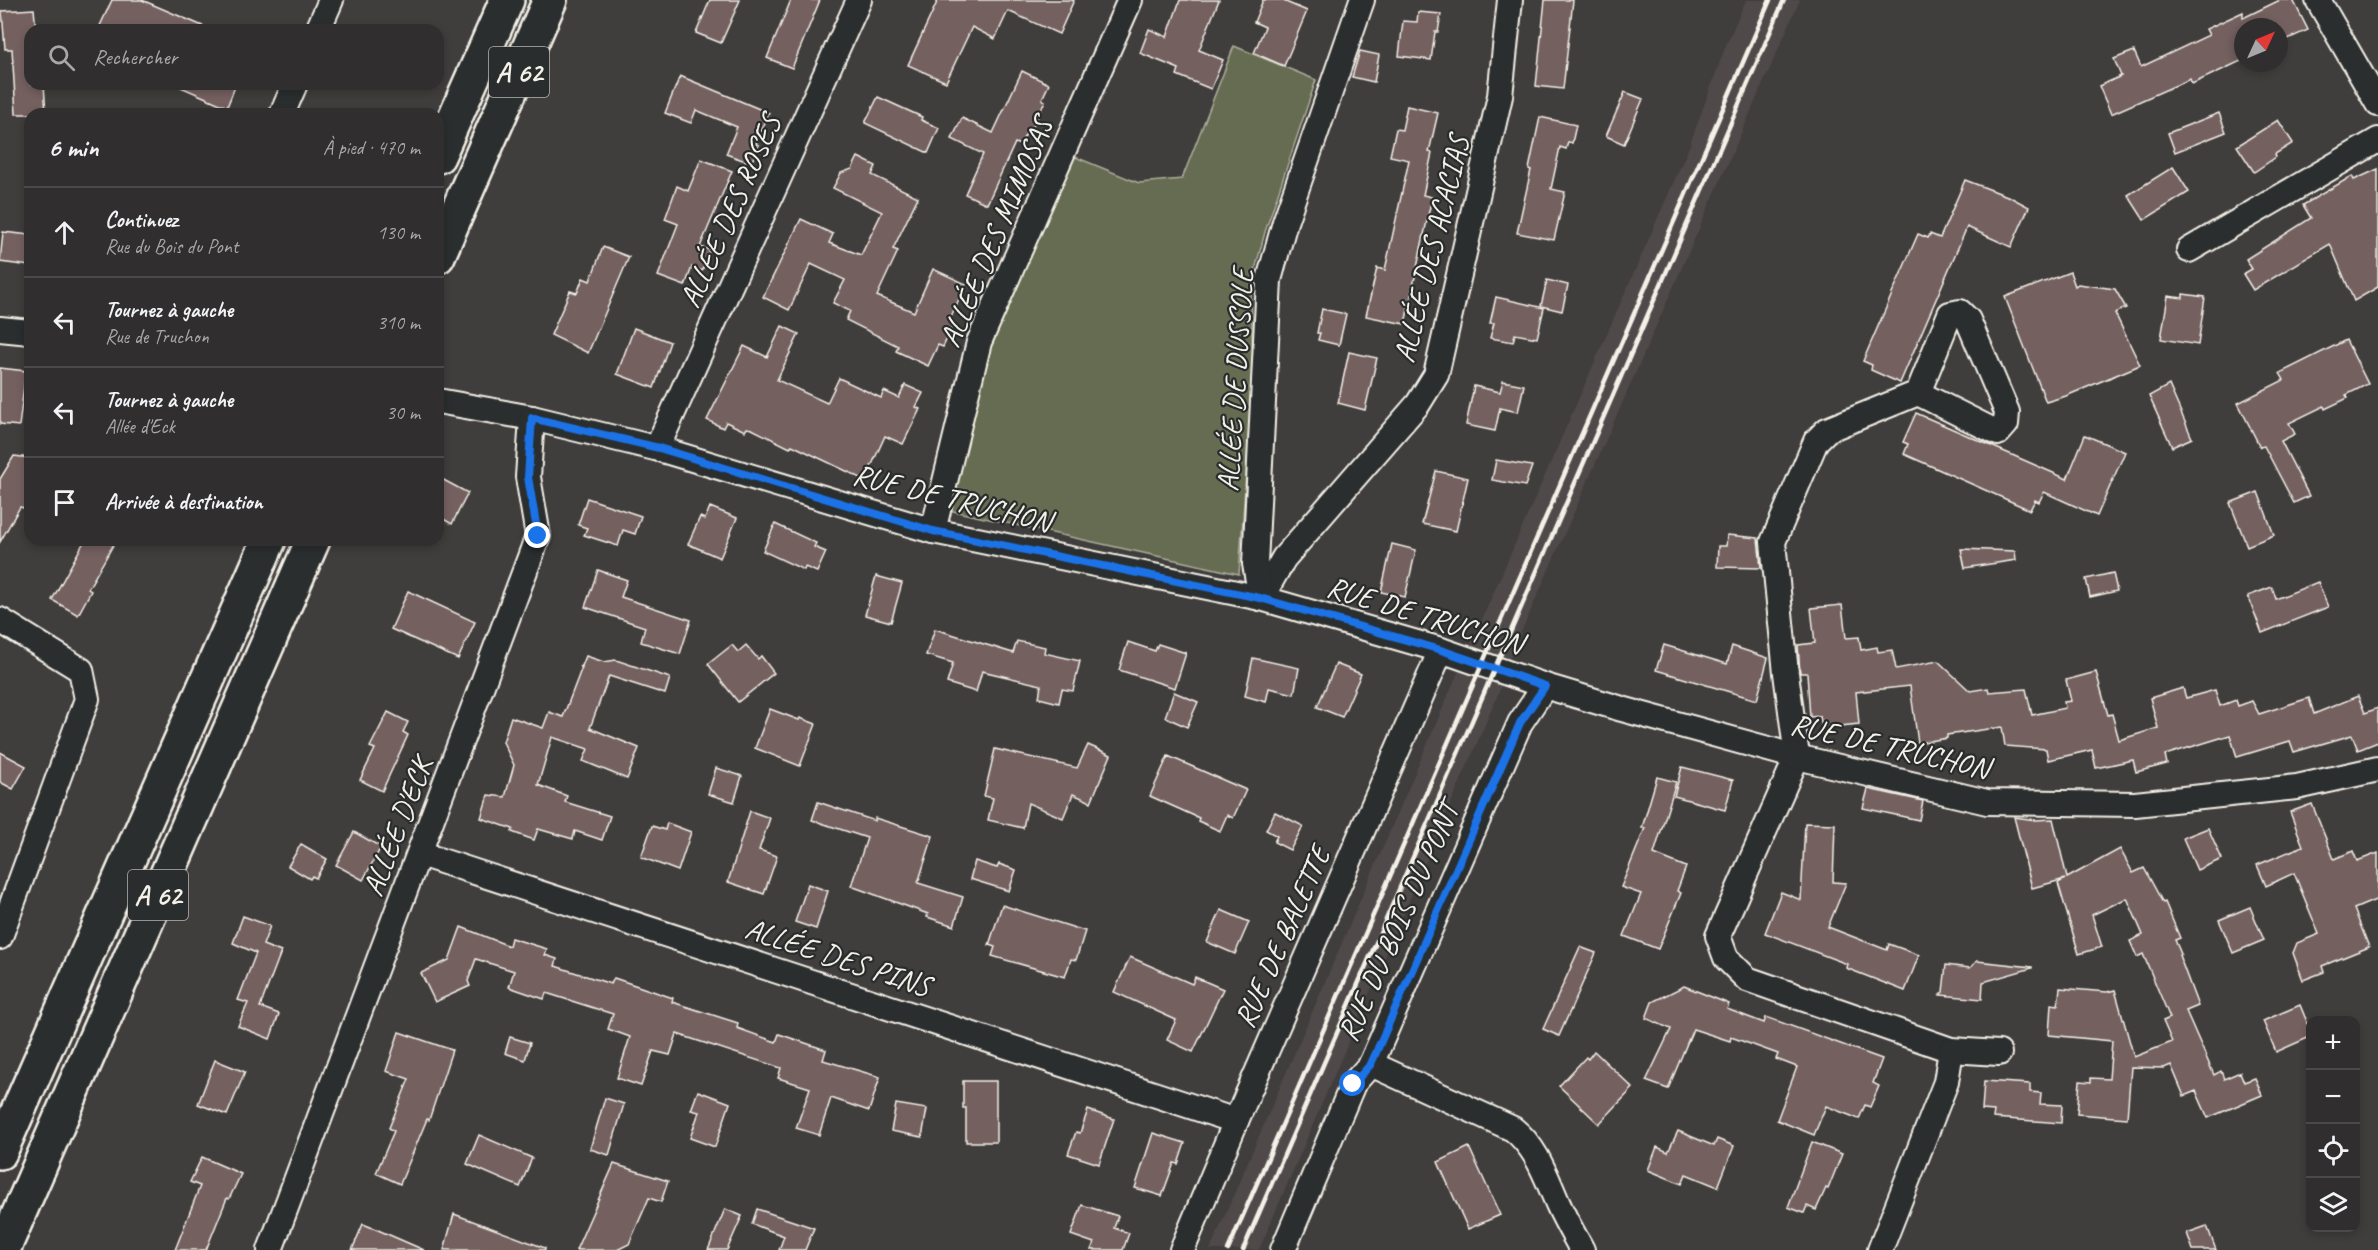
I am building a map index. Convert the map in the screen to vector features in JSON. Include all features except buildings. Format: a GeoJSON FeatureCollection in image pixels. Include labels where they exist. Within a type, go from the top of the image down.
{"type":"FeatureCollection","features":[{"type":"Feature","properties":{"kind":"highway","name":"A 62"},"geometry":{"type":"LineString","coordinates":[[444,142],[507,0]]}},
{"type":"Feature","properties":{"kind":"highway","name":"A 62"},"geometry":{"type":"LineString","coordinates":[[444,242],[550,0]]}},
{"type":"Feature","properties":{"kind":"highway","name":"A 62"},"geometry":{"type":"LineString","coordinates":[[0,1152],[266,546]]}},
{"type":"Feature","properties":{"kind":"highway","name":"A 62"},"geometry":{"type":"LineString","coordinates":[[3,1250],[310,546]]}},
{"type":"Feature","properties":{"kind":"street"},"geometry":{"type":"LineString","coordinates":[[321,24],[331,0]]}},
{"type":"Feature","properties":{"kind":"street","name":"ALLÉE DES ROSES"},"geometry":{"type":"LineString","coordinates":[[659,448],[859,0]]}},
{"type":"Feature","properties":{"kind":"street","name":"ALLÉE DES MIMOSAS"},"geometry":{"type":"LineString","coordinates":[[933,531],[979,342],[1130,0]]}},
{"type":"Feature","properties":{"kind":"street","name":"ALLÉE DE DUSSOLE"},"geometry":{"type":"LineString","coordinates":[[1260,598],[1255,564],[1269,280],[1285,222],[1362,0]]}},
{"type":"Feature","properties":{"kind":"street","name":"ALLÉE DES ACACIAS"},"geometry":{"type":"LineString","coordinates":[[1260,598],[1284,558],[1418,404],[1436,375],[1500,96],[1510,0]]}},
{"type":"Feature","properties":{"kind":"street"},"geometry":{"type":"LineString","coordinates":[[2318,0],[2378,104]]}},
{"type":"Feature","properties":{"kind":"street"},"geometry":{"type":"LineString","coordinates":[[285,108],[292,90]]}},
{"type":"Feature","properties":{"kind":"street"},"geometry":{"type":"LineString","coordinates":[[2189,250],[2378,141]]}},
{"type":"Feature","properties":{"kind":"street"},"geometry":{"type":"LineString","coordinates":[[1918,393],[1998,433],[2006,424],[2007,412],[1968,320],[1960,312],[1950,314],[1918,393],[1827,429],[1816,441],[1773,542],[1785,673],[1797,758],[1718,936],[1726,958],[1747,979],[1951,1050],[1999,1053]]}},
{"type":"Feature","properties":{"kind":"street"},"geometry":{"type":"LineString","coordinates":[[0,329],[24,331]]}},
{"type":"Feature","properties":{"kind":"street","name":"RUE DE TRUCHON"},"geometry":{"type":"LineString","coordinates":[[449,403],[532,418],[659,448],[933,531],[1260,598],[1441,650],[1545,686],[1797,758],[1987,802],[2135,804],[2297,787],[2378,769]]}},
{"type":"Feature","properties":{"kind":"street","name":"ALLÉE D'ECK"},"geometry":{"type":"LineString","coordinates":[[270,1250],[538,536],[528,477],[532,418]]}},
{"type":"Feature","properties":{"kind":"street"},"geometry":{"type":"LineString","coordinates":[[0,620],[81,670],[87,699],[0,937]]}},
{"type":"Feature","properties":{"kind":"street","name":"RUE DE BALETTE"},"geometry":{"type":"LineString","coordinates":[[1182,1250],[1441,650]]}},
{"type":"Feature","properties":{"kind":"street","name":"RUE DU BOIS DU PONT"},"geometry":{"type":"LineString","coordinates":[[1283,1250],[1353,1084],[1371,1064],[1520,723],[1545,686]]}},
{"type":"Feature","properties":{"kind":"street","name":"ALLÉE DES PINS"},"geometry":{"type":"LineString","coordinates":[[420,854],[1236,1121]]}},
{"type":"Feature","properties":{"kind":"street"},"geometry":{"type":"LineString","coordinates":[[1880,1250],[1946,1082],[1951,1050]]}},
{"type":"Feature","properties":{"kind":"street"},"geometry":{"type":"LineString","coordinates":[[1371,1064],[1513,1129],[1524,1137],[1538,1159],[1559,1207],[1582,1250]]}},
{"type":"Feature","properties":{"kind":"shaded area"},"geometry":{"type":"Polygon","coordinates":[[[1746,0],[1800,0],[1509,660],[1471,644],[1688,149],[1726,45],[1746,0]]]}},
{"type":"Feature","properties":{"kind":"shaded area"},"geometry":{"type":"Polygon","coordinates":[[[1459,670],[1502,685],[1259,1250],[1210,1250],[1459,670]]]}},
{"type":"Feature","properties":{"kind":"green space"},"geometry":{"type":"Polygon","coordinates":[[[1234,46],[1316,80],[1265,232],[1251,285],[1253,373],[1239,574],[948,510],[987,338],[1068,154],[1139,183],[1182,179],[1234,46]]]}},
{"type":"Feature","properties":{"kind":"railway"},"geometry":{"type":"LineString","coordinates":[[1228,1250],[1770,0]]}},
{"type":"Feature","properties":{"kind":"railway"},"geometry":{"type":"LineString","coordinates":[[1243,1250],[1784,0]]}},
{"type":"Feature","properties":{"kind":"route"},"geometry":{"type":"LineString","coordinates":[[538,536],[528,477],[532,418],[659,448],[933,531],[1260,598],[1441,650],[1545,686],[1520,723],[1371,1064],[1353,1084]]}}]}
